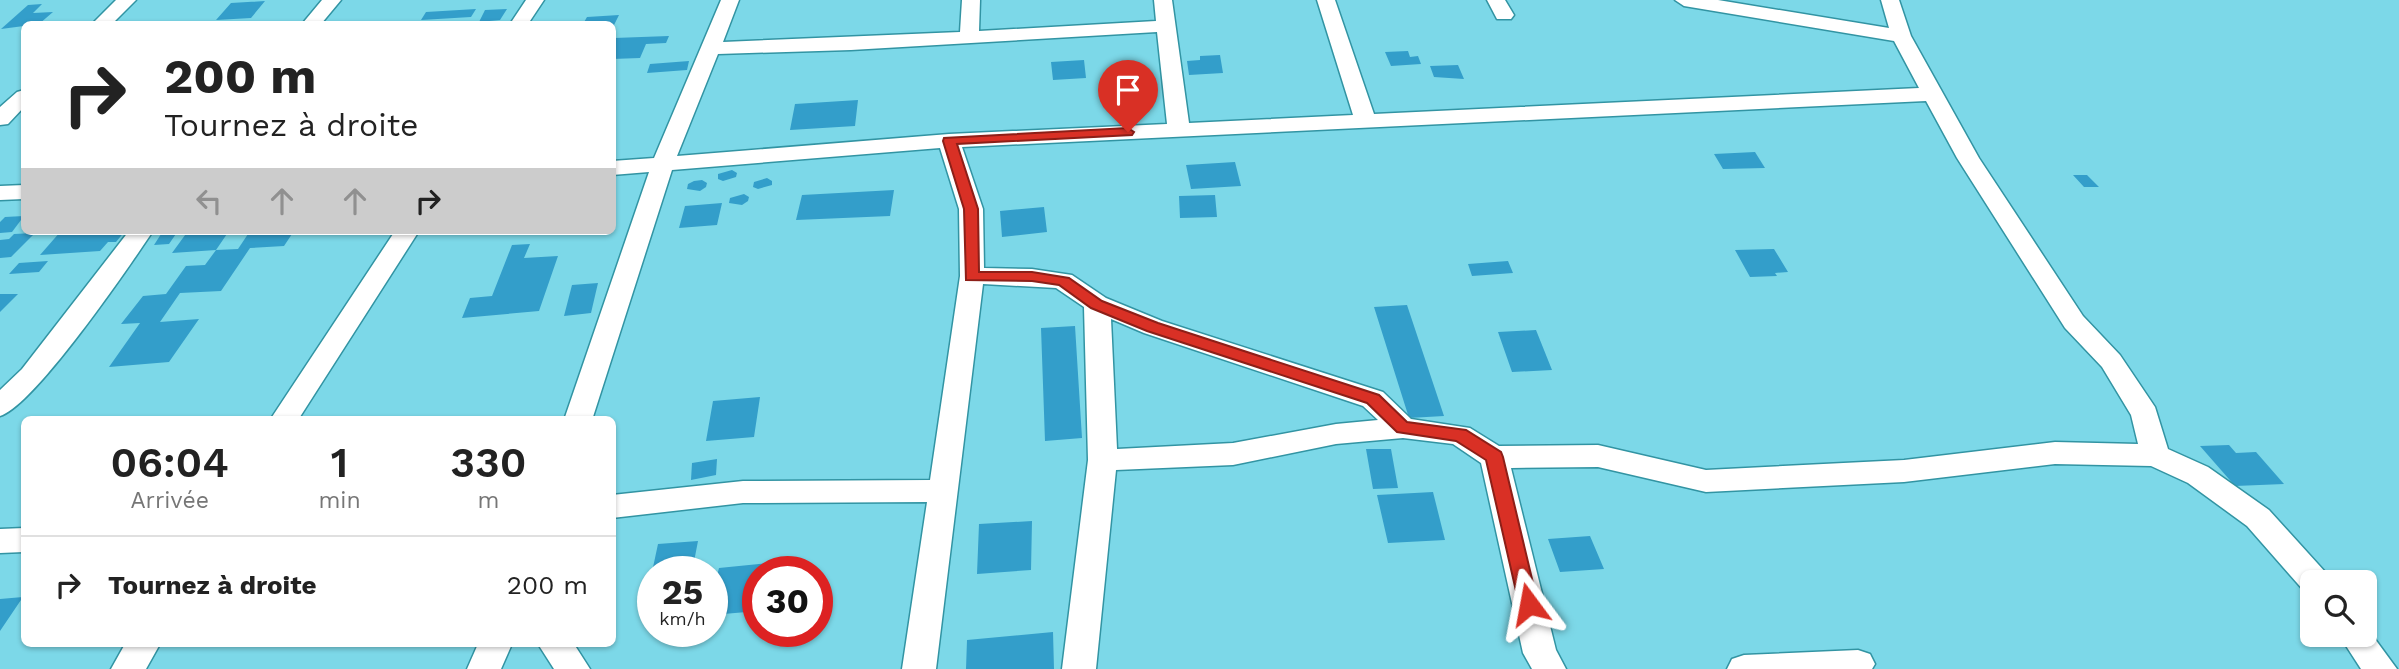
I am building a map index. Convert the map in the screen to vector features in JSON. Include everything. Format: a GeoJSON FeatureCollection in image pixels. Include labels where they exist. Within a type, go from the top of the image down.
{"type":"FeatureCollection","features":[{"type":"Feature","properties":{"kind":"street"},"geometry":{"type":"LineString","coordinates":[[104,21],[127,0]]}},
{"type":"Feature","properties":{"kind":"street"},"geometry":{"type":"LineString","coordinates":[[314,21],[332,0]]}},
{"type":"Feature","properties":{"kind":"street"},"geometry":{"type":"LineString","coordinates":[[521,21],[535,0]]}},
{"type":"Feature","properties":{"kind":"street"},"geometry":{"type":"LineString","coordinates":[[579,416],[662,166],[730,0]]}},
{"type":"Feature","properties":{"kind":"street"},"geometry":{"type":"LineString","coordinates":[[969,38],[971,0]]}},
{"type":"Feature","properties":{"kind":"street"},"geometry":{"type":"LineString","coordinates":[[1163,0],[1179,130]]}},
{"type":"Feature","properties":{"kind":"street"},"geometry":{"type":"LineString","coordinates":[[1325,0],[1366,121]]}},
{"type":"Feature","properties":{"kind":"street"},"geometry":{"type":"LineString","coordinates":[[1684,0],[1901,36]]}},
{"type":"Feature","properties":{"kind":"street"},"geometry":{"type":"LineString","coordinates":[[1890,0],[1901,36],[1968,158],[2074,322],[2111,361],[2145,414],[2155,455]]}},
{"type":"Feature","properties":{"kind":"street"},"geometry":{"type":"LineString","coordinates":[[712,48],[969,38],[1166,26]]}},
{"type":"Feature","properties":{"kind":"street"},"geometry":{"type":"LineString","coordinates":[[616,168],[949,141],[1933,94]]}},
{"type":"Feature","properties":{"kind":"street"},"geometry":{"type":"LineString","coordinates":[[0,118],[21,99]]}},
{"type":"Feature","properties":{"kind":"street"},"geometry":{"type":"LineString","coordinates":[[919,669],[972,276],[971,209],[949,141]]}},
{"type":"Feature","properties":{"kind":"street"},"geometry":{"type":"LineString","coordinates":[[0,193],[21,192]]}},
{"type":"Feature","properties":{"kind":"street"},"geometry":{"type":"LineString","coordinates":[[0,406],[32,376],[138,235]]}},
{"type":"Feature","properties":{"kind":"street"},"geometry":{"type":"LineString","coordinates":[[287,416],[404,235]]}},
{"type":"Feature","properties":{"kind":"street"},"geometry":{"type":"LineString","coordinates":[[972,276],[1032,276],[1063,281],[1097,304],[1153,327],[1373,399],[1403,428]]}},
{"type":"Feature","properties":{"kind":"street"},"geometry":{"type":"LineString","coordinates":[[1079,669],[1103,460],[1097,304]]}},
{"type":"Feature","properties":{"kind":"street"},"geometry":{"type":"LineString","coordinates":[[1103,460],[1233,454],[1336,434],[1403,428],[1460,435],[1494,457],[1598,456],[1706,481],[1904,471],[2055,453],[2155,455],[2198,475],[2258,518],[2304,570]]}},
{"type":"Feature","properties":{"kind":"street"},"geometry":{"type":"LineString","coordinates":[[1494,457],[1540,653],[1549,669]]}},
{"type":"Feature","properties":{"kind":"street"},"geometry":{"type":"LineString","coordinates":[[616,507],[743,492],[943,491]]}},
{"type":"Feature","properties":{"kind":"street"},"geometry":{"type":"LineString","coordinates":[[0,541],[21,540]]}},
{"type":"Feature","properties":{"kind":"street"},"geometry":{"type":"LineString","coordinates":[[128,669],[141,647]]}},
{"type":"Feature","properties":{"kind":"street"},"geometry":{"type":"LineString","coordinates":[[484,669],[494,647]]}},
{"type":"Feature","properties":{"kind":"street"},"geometry":{"type":"LineString","coordinates":[[557,647],[573,669]]}},
{"type":"Feature","properties":{"kind":"street"},"geometry":{"type":"LineString","coordinates":[[2364,647],[2380,669]]}},
{"type":"Feature","properties":{"kind":"street"},"geometry":{"type":"LineString","coordinates":[[1744,669],[1858,664]]}},
{"type":"Feature","properties":{"kind":"building"},"geometry":{"type":"Polygon","coordinates":[[[265,1],[251,18],[216,20],[231,3],[265,1]]]}},
{"type":"Feature","properties":{"kind":"building"},"geometry":{"type":"Polygon","coordinates":[[[42,4],[33,13],[53,12],[42,21],[21,21],[21,26],[1,29],[28,5],[42,4]]]}},
{"type":"Feature","properties":{"kind":"building"},"geometry":{"type":"Polygon","coordinates":[[[476,9],[471,17],[421,20],[426,12],[476,9]]]}},
{"type":"Feature","properties":{"kind":"building"},"geometry":{"type":"Polygon","coordinates":[[[507,9],[500,20],[480,21],[485,10],[507,9]]]}},
{"type":"Feature","properties":{"kind":"building"},"geometry":{"type":"Polygon","coordinates":[[[619,15],[616,21],[585,21],[587,17],[619,15]]]}},
{"type":"Feature","properties":{"kind":"building"},"geometry":{"type":"Polygon","coordinates":[[[669,36],[666,43],[646,44],[640,58],[616,59],[616,38],[669,36]]]}},
{"type":"Feature","properties":{"kind":"building"},"geometry":{"type":"Polygon","coordinates":[[[1408,51],[1410,57],[1418,56],[1421,64],[1391,66],[1385,52],[1408,51]]]}},
{"type":"Feature","properties":{"kind":"building"},"geometry":{"type":"Polygon","coordinates":[[[1220,55],[1223,73],[1189,75],[1187,61],[1200,60],[1200,56],[1220,55]]]}},
{"type":"Feature","properties":{"kind":"building"},"geometry":{"type":"Polygon","coordinates":[[[1084,60],[1086,78],[1053,80],[1051,62],[1084,60]]]}},
{"type":"Feature","properties":{"kind":"building"},"geometry":{"type":"Polygon","coordinates":[[[689,61],[687,70],[647,73],[650,64],[689,61]]]}},
{"type":"Feature","properties":{"kind":"building"},"geometry":{"type":"Polygon","coordinates":[[[1458,65],[1464,79],[1434,77],[1430,66],[1458,65]]]}},
{"type":"Feature","properties":{"kind":"building"},"geometry":{"type":"Polygon","coordinates":[[[858,100],[855,126],[790,130],[795,104],[858,100]]]}},
{"type":"Feature","properties":{"kind":"building"},"geometry":{"type":"Polygon","coordinates":[[[1755,152],[1765,168],[1723,169],[1714,154],[1755,152]]]}},
{"type":"Feature","properties":{"kind":"building"},"geometry":{"type":"Polygon","coordinates":[[[1235,162],[1241,186],[1191,189],[1186,165],[1235,162]]]}},
{"type":"Feature","properties":{"kind":"building"},"geometry":{"type":"Polygon","coordinates":[[[732,170],[737,173],[736,177],[723,181],[718,179],[718,174],[732,170]]]}},
{"type":"Feature","properties":{"kind":"building"},"geometry":{"type":"Polygon","coordinates":[[[2073,175],[2087,175],[2099,187],[2084,187],[2073,175]]]}},
{"type":"Feature","properties":{"kind":"building"},"geometry":{"type":"Polygon","coordinates":[[[767,178],[772,181],[772,185],[758,189],[753,187],[754,182],[767,178]]]}},
{"type":"Feature","properties":{"kind":"building"},"geometry":{"type":"Polygon","coordinates":[[[702,180],[707,183],[700,191],[687,189],[688,184],[702,180]]]}},
{"type":"Feature","properties":{"kind":"building"},"geometry":{"type":"Polygon","coordinates":[[[894,190],[890,216],[796,220],[802,195],[894,190]]]}},
{"type":"Feature","properties":{"kind":"building"},"geometry":{"type":"Polygon","coordinates":[[[744,194],[749,197],[742,205],[729,203],[730,198],[744,194]]]}},
{"type":"Feature","properties":{"kind":"building"},"geometry":{"type":"Polygon","coordinates":[[[1215,195],[1217,217],[1180,218],[1179,196],[1215,195]]]}},
{"type":"Feature","properties":{"kind":"building"},"geometry":{"type":"Polygon","coordinates":[[[722,203],[717,225],[679,228],[685,206],[722,203]]]}},
{"type":"Feature","properties":{"kind":"building"},"geometry":{"type":"Polygon","coordinates":[[[1044,207],[1047,232],[1002,237],[1000,211],[1044,207]]]}},
{"type":"Feature","properties":{"kind":"building"},"geometry":{"type":"Polygon","coordinates":[[[21,216],[21,220],[12,232],[0,233],[0,222],[5,217],[21,216]]]}},
{"type":"Feature","properties":{"kind":"building"},"geometry":{"type":"Polygon","coordinates":[[[14,234],[33,235],[11,257],[0,258],[0,240],[9,239],[14,234]]]}},
{"type":"Feature","properties":{"kind":"building"},"geometry":{"type":"Polygon","coordinates":[[[58,235],[122,235],[116,242],[108,242],[100,251],[40,255],[58,235]]]}},
{"type":"Feature","properties":{"kind":"building"},"geometry":{"type":"Polygon","coordinates":[[[160,235],[175,235],[169,244],[154,245],[160,235]]]}},
{"type":"Feature","properties":{"kind":"building"},"geometry":{"type":"Polygon","coordinates":[[[185,235],[226,235],[216,250],[172,253],[185,235]]]}},
{"type":"Feature","properties":{"kind":"building"},"geometry":{"type":"Polygon","coordinates":[[[247,235],[291,235],[284,246],[250,248],[221,291],[180,293],[160,322],[199,319],[169,362],[109,367],[140,323],[121,324],[143,296],[166,294],[186,266],[205,265],[216,250],[238,249],[247,235]]]}},
{"type":"Feature","properties":{"kind":"building"},"geometry":{"type":"Polygon","coordinates":[[[530,244],[524,258],[558,256],[539,311],[462,318],[470,298],[492,296],[512,245],[530,244]]]}},
{"type":"Feature","properties":{"kind":"building"},"geometry":{"type":"Polygon","coordinates":[[[1774,249],[1788,272],[1775,273],[1777,276],[1750,277],[1735,250],[1774,249]]]}},
{"type":"Feature","properties":{"kind":"building"},"geometry":{"type":"Polygon","coordinates":[[[48,261],[39,272],[9,274],[19,263],[48,261]]]}},
{"type":"Feature","properties":{"kind":"building"},"geometry":{"type":"Polygon","coordinates":[[[1508,261],[1513,273],[1472,276],[1468,264],[1508,261]]]}},
{"type":"Feature","properties":{"kind":"building"},"geometry":{"type":"Polygon","coordinates":[[[598,283],[591,313],[564,316],[572,285],[598,283]]]}},
{"type":"Feature","properties":{"kind":"building"},"geometry":{"type":"Polygon","coordinates":[[[0,294],[18,294],[0,312],[0,294]]]}},
{"type":"Feature","properties":{"kind":"building"},"geometry":{"type":"Polygon","coordinates":[[[1407,305],[1444,416],[1409,418],[1374,307],[1407,305]]]}},
{"type":"Feature","properties":{"kind":"building"},"geometry":{"type":"Polygon","coordinates":[[[1075,326],[1082,438],[1045,441],[1041,328],[1075,326]]]}},
{"type":"Feature","properties":{"kind":"building"},"geometry":{"type":"Polygon","coordinates":[[[1536,330],[1552,370],[1512,372],[1498,332],[1536,330]]]}},
{"type":"Feature","properties":{"kind":"building"},"geometry":{"type":"Polygon","coordinates":[[[760,397],[754,437],[706,441],[713,401],[760,397]]]}},
{"type":"Feature","properties":{"kind":"building"},"geometry":{"type":"Polygon","coordinates":[[[2229,445],[2236,453],[2256,452],[2284,484],[2235,486],[2200,446],[2229,445]]]}},
{"type":"Feature","properties":{"kind":"building"},"geometry":{"type":"Polygon","coordinates":[[[1366,449],[1391,449],[1398,488],[1373,489],[1366,449]]]}},
{"type":"Feature","properties":{"kind":"building"},"geometry":{"type":"Polygon","coordinates":[[[717,459],[716,475],[691,480],[692,463],[717,459]]]}},
{"type":"Feature","properties":{"kind":"building"},"geometry":{"type":"Polygon","coordinates":[[[1433,492],[1445,540],[1388,543],[1377,495],[1433,492]]]}},
{"type":"Feature","properties":{"kind":"building"},"geometry":{"type":"Polygon","coordinates":[[[1032,521],[1031,570],[977,574],[979,524],[1032,521]]]}},
{"type":"Feature","properties":{"kind":"building"},"geometry":{"type":"Polygon","coordinates":[[[1590,536],[1604,569],[1560,572],[1548,539],[1590,536]]]}},
{"type":"Feature","properties":{"kind":"building"},"geometry":{"type":"Polygon","coordinates":[[[698,541],[695,556],[655,556],[658,544],[698,541]]]}},
{"type":"Feature","properties":{"kind":"building"},"geometry":{"type":"Polygon","coordinates":[[[742,566],[742,612],[728,614],[728,567],[742,566]]]}},
{"type":"Feature","properties":{"kind":"building"},"geometry":{"type":"Polygon","coordinates":[[[21,597],[0,631],[0,599],[21,597]]]}},
{"type":"Feature","properties":{"kind":"building"},"geometry":{"type":"Polygon","coordinates":[[[1053,632],[1054,669],[966,669],[967,640],[1053,632]]]}},
{"type":"Feature","properties":{"kind":"route"},"geometry":{"type":"LineString","coordinates":[[1128,132],[949,141],[971,209],[972,276],[1032,276],[1063,281],[1097,304],[1153,327],[1373,399],[1403,428],[1460,435],[1494,457],[1529,604]]}}]}
